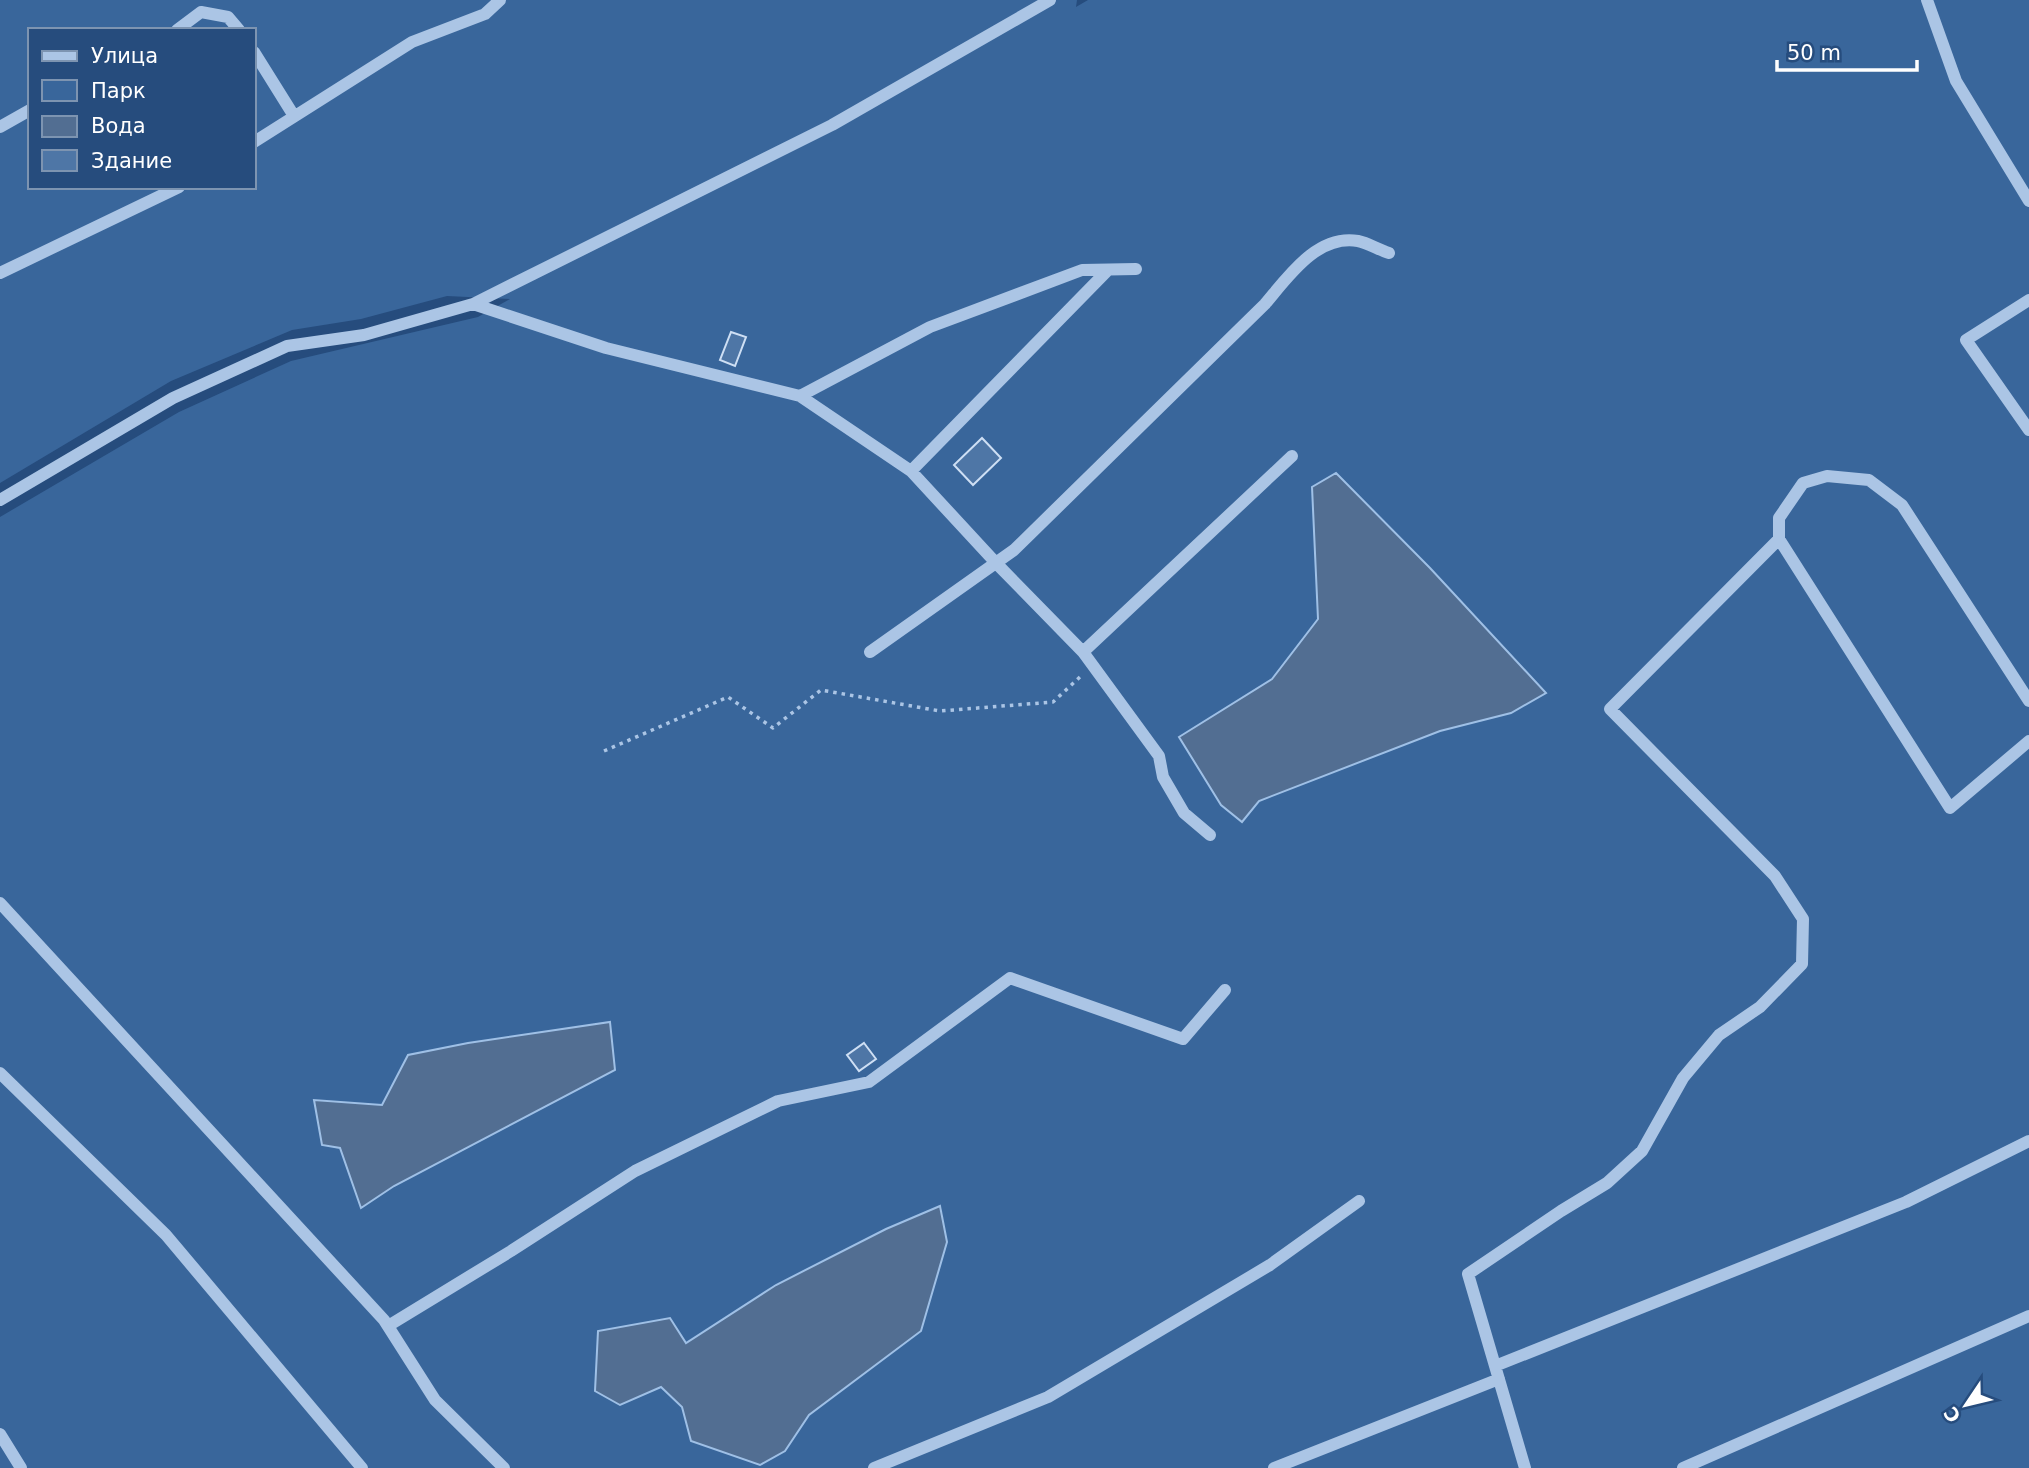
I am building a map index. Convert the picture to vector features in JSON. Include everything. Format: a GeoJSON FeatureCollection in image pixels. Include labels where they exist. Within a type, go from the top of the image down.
{"type":"FeatureCollection","features":[{"type":"Feature","properties":{"kind":"street"},"geometry":{"type":"LineString","coordinates":[[256,141],[412,42],[485,14],[500,0]]}},
{"type":"Feature","properties":{"kind":"street"},"geometry":{"type":"LineString","coordinates":[[0,500],[173,398],[287,345],[364,335],[473,304],[832,125],[1050,0]]}},
{"type":"Feature","properties":{"kind":"street"},"geometry":{"type":"LineString","coordinates":[[1927,0],[1956,81],[2029,201]]}},
{"type":"Feature","properties":{"kind":"street"},"geometry":{"type":"LineString","coordinates":[[180,28],[201,12],[228,17],[237,28]]}},
{"type":"Feature","properties":{"kind":"street"},"geometry":{"type":"LineString","coordinates":[[256,55],[294,116]]}},
{"type":"Feature","properties":{"kind":"street"},"geometry":{"type":"LineString","coordinates":[[0,127],[28,111]]}},
{"type":"Feature","properties":{"kind":"street"},"geometry":{"type":"LineString","coordinates":[[0,273],[175,189]]}},
{"type":"Feature","properties":{"kind":"street"},"geometry":{"type":"LineString","coordinates":[[870,652],[1014,550],[1265,304],[1295,269],[1328,243],[1357,241],[1389,254]]}},
{"type":"Feature","properties":{"kind":"street"},"geometry":{"type":"LineString","coordinates":[[800,396],[930,327],[1082,270],[1136,269]]}},
{"type":"Feature","properties":{"kind":"street"},"geometry":{"type":"LineString","coordinates":[[912,471],[1107,271]]}},
{"type":"Feature","properties":{"kind":"street"},"geometry":{"type":"LineString","coordinates":[[2029,300],[1966,340],[2029,430]]}},
{"type":"Feature","properties":{"kind":"street"},"geometry":{"type":"LineString","coordinates":[[473,304],[606,348],[800,396],[912,471],[996,563],[1083,652],[1159,756],[1163,777],[1184,813],[1210,835]]}},
{"type":"Feature","properties":{"kind":"street"},"geometry":{"type":"LineString","coordinates":[[1083,652],[1292,456]]}},
{"type":"Feature","properties":{"kind":"street"},"geometry":{"type":"LineString","coordinates":[[2029,701],[1902,505],[1869,480],[1827,476],[1803,483],[1779,518],[1779,539],[1950,808],[2029,741]]}},
{"type":"Feature","properties":{"kind":"street"},"geometry":{"type":"LineString","coordinates":[[1525,1468],[1468,1274],[1561,1211],[1607,1184],[1642,1151],[1683,1078],[1719,1035],[1760,1007],[1802,964],[1803,919],[1775,876],[1610,709],[1779,539]]}},
{"type":"Feature","properties":{"kind":"street"},"geometry":{"type":"LineString","coordinates":[[0,903],[388,1326],[435,1400],[504,1468]]}},
{"type":"Feature","properties":{"kind":"street"},"geometry":{"type":"LineString","coordinates":[[388,1326],[635,1171],[778,1101],[869,1082],[1010,978],[1183,1039],[1225,990]]}},
{"type":"Feature","properties":{"kind":"street"},"geometry":{"type":"LineString","coordinates":[[0,1073],[166,1235],[362,1468]]}},
{"type":"Feature","properties":{"kind":"street"},"geometry":{"type":"LineString","coordinates":[[1274,1468],[1906,1202],[2029,1141]]}},
{"type":"Feature","properties":{"kind":"street"},"geometry":{"type":"LineString","coordinates":[[874,1468],[1048,1397],[1270,1265],[1359,1201]]}},
{"type":"Feature","properties":{"kind":"street"},"geometry":{"type":"LineString","coordinates":[[1683,1468],[2029,1316]]}},
{"type":"Feature","properties":{"kind":"street"},"geometry":{"type":"LineString","coordinates":[[0,1434],[21,1468]]}},
{"type":"Feature","properties":{"kind":"path"},"geometry":{"type":"LineString","coordinates":[[604,751],[728,697],[773,728],[821,690],[940,711],[1053,702],[1092,665]]}},
{"type":"Feature","properties":{"kind":"green space"},"geometry":{"type":"Polygon","coordinates":[[[0,0],[1077,0],[1076,7],[1088,0],[2029,0],[2029,1468],[0,1468],[0,517],[179,412],[291,361],[478,317],[510,299],[447,296],[361,319],[292,330],[171,381],[0,483],[0,0]],[[1319,619],[1272,679],[1180,737],[1221,805],[1242,822],[1259,801],[1440,731],[1511,713],[1319,619]],[[610,1023],[468,1043],[382,1105],[340,1148],[361,1207],[394,1186],[610,1023]],[[941,1206],[886,1229],[776,1285],[685,1343],[661,1387],[682,1407],[785,1451],[809,1415],[921,1331],[947,1242],[941,1206]]]}},
{"type":"Feature","properties":{"kind":"water"},"geometry":{"type":"Polygon","coordinates":[[[1336,473],[1430,568],[1546,693],[1511,713],[1440,731],[1259,801],[1242,822],[1221,805],[1179,737],[1272,679],[1318,619],[1312,487],[1336,473]]]}},
{"type":"Feature","properties":{"kind":"water"},"geometry":{"type":"Polygon","coordinates":[[[610,1022],[615,1070],[394,1186],[361,1208],[340,1148],[322,1145],[314,1100],[382,1105],[408,1055],[468,1043],[610,1022]]]}},
{"type":"Feature","properties":{"kind":"water"},"geometry":{"type":"Polygon","coordinates":[[[940,1206],[947,1242],[921,1331],[809,1415],[785,1451],[760,1465],[691,1441],[682,1407],[661,1387],[620,1405],[595,1391],[598,1331],[670,1318],[686,1343],[776,1285],[886,1229],[940,1206]]]}},
{"type":"Feature","properties":{"kind":"building"},"geometry":{"type":"Polygon","coordinates":[[[731,332],[746,337],[735,366],[720,360],[731,332]]]}},
{"type":"Feature","properties":{"kind":"building"},"geometry":{"type":"Polygon","coordinates":[[[982,438],[1001,458],[973,485],[954,465],[982,438]]]}},
{"type":"Feature","properties":{"kind":"building"},"geometry":{"type":"Polygon","coordinates":[[[864,1043],[876,1059],[859,1071],[847,1055],[864,1043]]]}}]}
